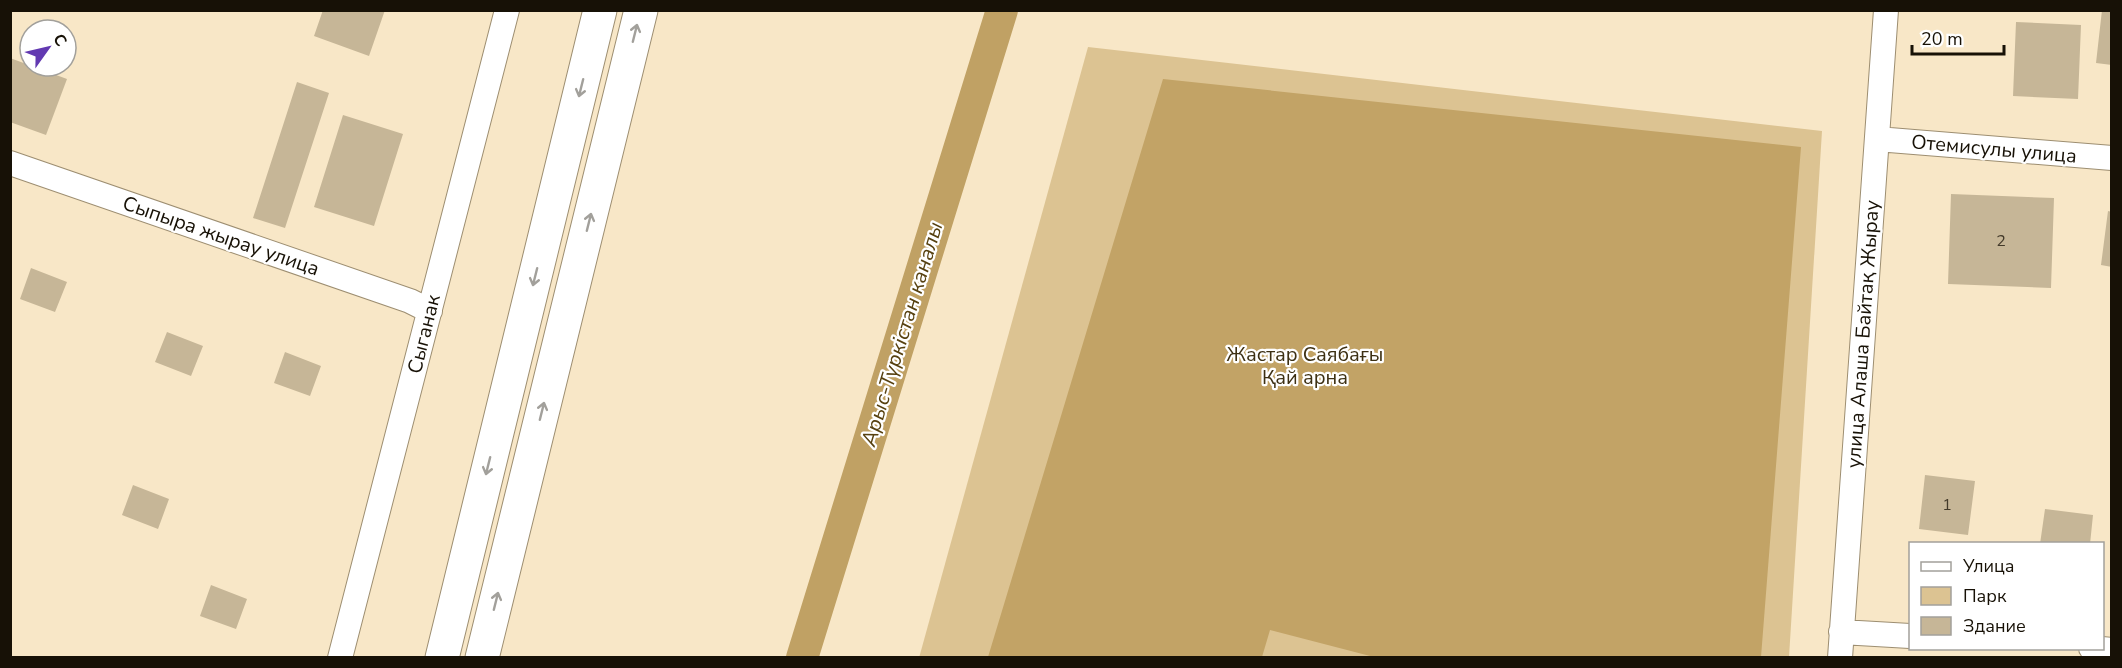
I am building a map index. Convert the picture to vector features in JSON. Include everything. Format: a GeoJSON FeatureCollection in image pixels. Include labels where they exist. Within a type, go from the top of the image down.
{"type":"FeatureCollection","features":[{"type":"Feature","properties":{"kind":"highway"},"geometry":{"type":"LineString","coordinates":[[442,657],[600,10]]}},
{"type":"Feature","properties":{"kind":"highway"},"geometry":{"type":"LineString","coordinates":[[482,657],[640,10]]}},
{"type":"Feature","properties":{"kind":"street","name":"Сыганак"},"geometry":{"type":"LineString","coordinates":[[340,657],[507,10]]}},
{"type":"Feature","properties":{"kind":"street","name":"улица Алаша Байтақ Жырау"},"geometry":{"type":"LineString","coordinates":[[1840,657],[1886,10]]}},
{"type":"Feature","properties":{"kind":"street","name":"Отемисулы улица"},"geometry":{"type":"LineString","coordinates":[[1877,139],[2112,158]]}},
{"type":"Feature","properties":{"kind":"street","name":"Сыпыра жырау улица"},"geometry":{"type":"LineString","coordinates":[[10,163],[410,301],[430,311]]}},
{"type":"Feature","properties":{"kind":"street"},"geometry":{"type":"LineString","coordinates":[[1841,632],[1909,636]]}},
{"type":"Feature","properties":{"kind":"green space","name":"Жастар Саябағы Қай арна"},"geometry":{"type":"Polygon","coordinates":[[[1088,47],[1822,131],[1789,657],[919,658],[1088,47]]]}},
{"type":"Feature","properties":{"kind":"green space","name":"Жастар Саябағы Қай арна"},"geometry":{"type":"Polygon","coordinates":[[[1163,79],[1801,147],[1761,657],[1374,657],[1270,630],[1262,657],[988,657],[1163,79]]]}},
{"type":"Feature","properties":{"kind":"building"},"geometry":{"type":"Polygon","coordinates":[[[323,10],[385,10],[369,56],[314,36],[323,10]]]}},
{"type":"Feature","properties":{"kind":"building"},"geometry":{"type":"Polygon","coordinates":[[[2102,10],[2112,10],[2112,65],[2096,63],[2102,10]]]}},
{"type":"Feature","properties":{"kind":"building"},"geometry":{"type":"Polygon","coordinates":[[[2016,22],[2081,25],[2078,99],[2013,96],[2016,22]]]}},
{"type":"Feature","properties":{"kind":"building"},"geometry":{"type":"Polygon","coordinates":[[[10,58],[18,61],[18,78],[67,79],[46,135],[10,122],[10,58]]]}},
{"type":"Feature","properties":{"kind":"building"},"geometry":{"type":"Polygon","coordinates":[[[297,82],[329,93],[285,228],[253,218],[297,82]]]}},
{"type":"Feature","properties":{"kind":"building"},"geometry":{"type":"Polygon","coordinates":[[[343,115],[403,134],[374,226],[314,207],[343,115]]]}},
{"type":"Feature","properties":{"kind":"building"},"geometry":{"type":"Polygon","coordinates":[[[1951,194],[2054,198],[2051,288],[1948,284],[1951,194]]]}},
{"type":"Feature","properties":{"kind":"building"},"geometry":{"type":"Polygon","coordinates":[[[2108,211],[2112,212],[2112,267],[2101,265],[2108,211]]]}},
{"type":"Feature","properties":{"kind":"building"},"geometry":{"type":"Polygon","coordinates":[[[31,268],[67,282],[55,312],[20,299],[31,268]]]}},
{"type":"Feature","properties":{"kind":"building"},"geometry":{"type":"Polygon","coordinates":[[[167,332],[203,346],[191,376],[155,362],[167,332]]]}},
{"type":"Feature","properties":{"kind":"building"},"geometry":{"type":"Polygon","coordinates":[[[285,352],[321,366],[310,396],[274,383],[285,352]]]}},
{"type":"Feature","properties":{"kind":"building"},"geometry":{"type":"Polygon","coordinates":[[[1925,475],[1975,481],[1968,535],[1919,529],[1925,475]]]}},
{"type":"Feature","properties":{"kind":"building"},"geometry":{"type":"Polygon","coordinates":[[[133,485],[169,499],[158,529],[122,515],[133,485]]]}},
{"type":"Feature","properties":{"kind":"building"},"geometry":{"type":"Polygon","coordinates":[[[2045,509],[2093,515],[2090,542],[2040,542],[2045,509]]]}},
{"type":"Feature","properties":{"kind":"building"},"geometry":{"type":"Polygon","coordinates":[[[211,585],[247,599],[236,629],[200,616],[211,585]]]}},
{"type":"Feature","properties":{"kind":"waterway","name":"Арыс-Түркістан каналы"},"geometry":{"type":"LineString","coordinates":[[802,658],[1002,10]]}}]}
